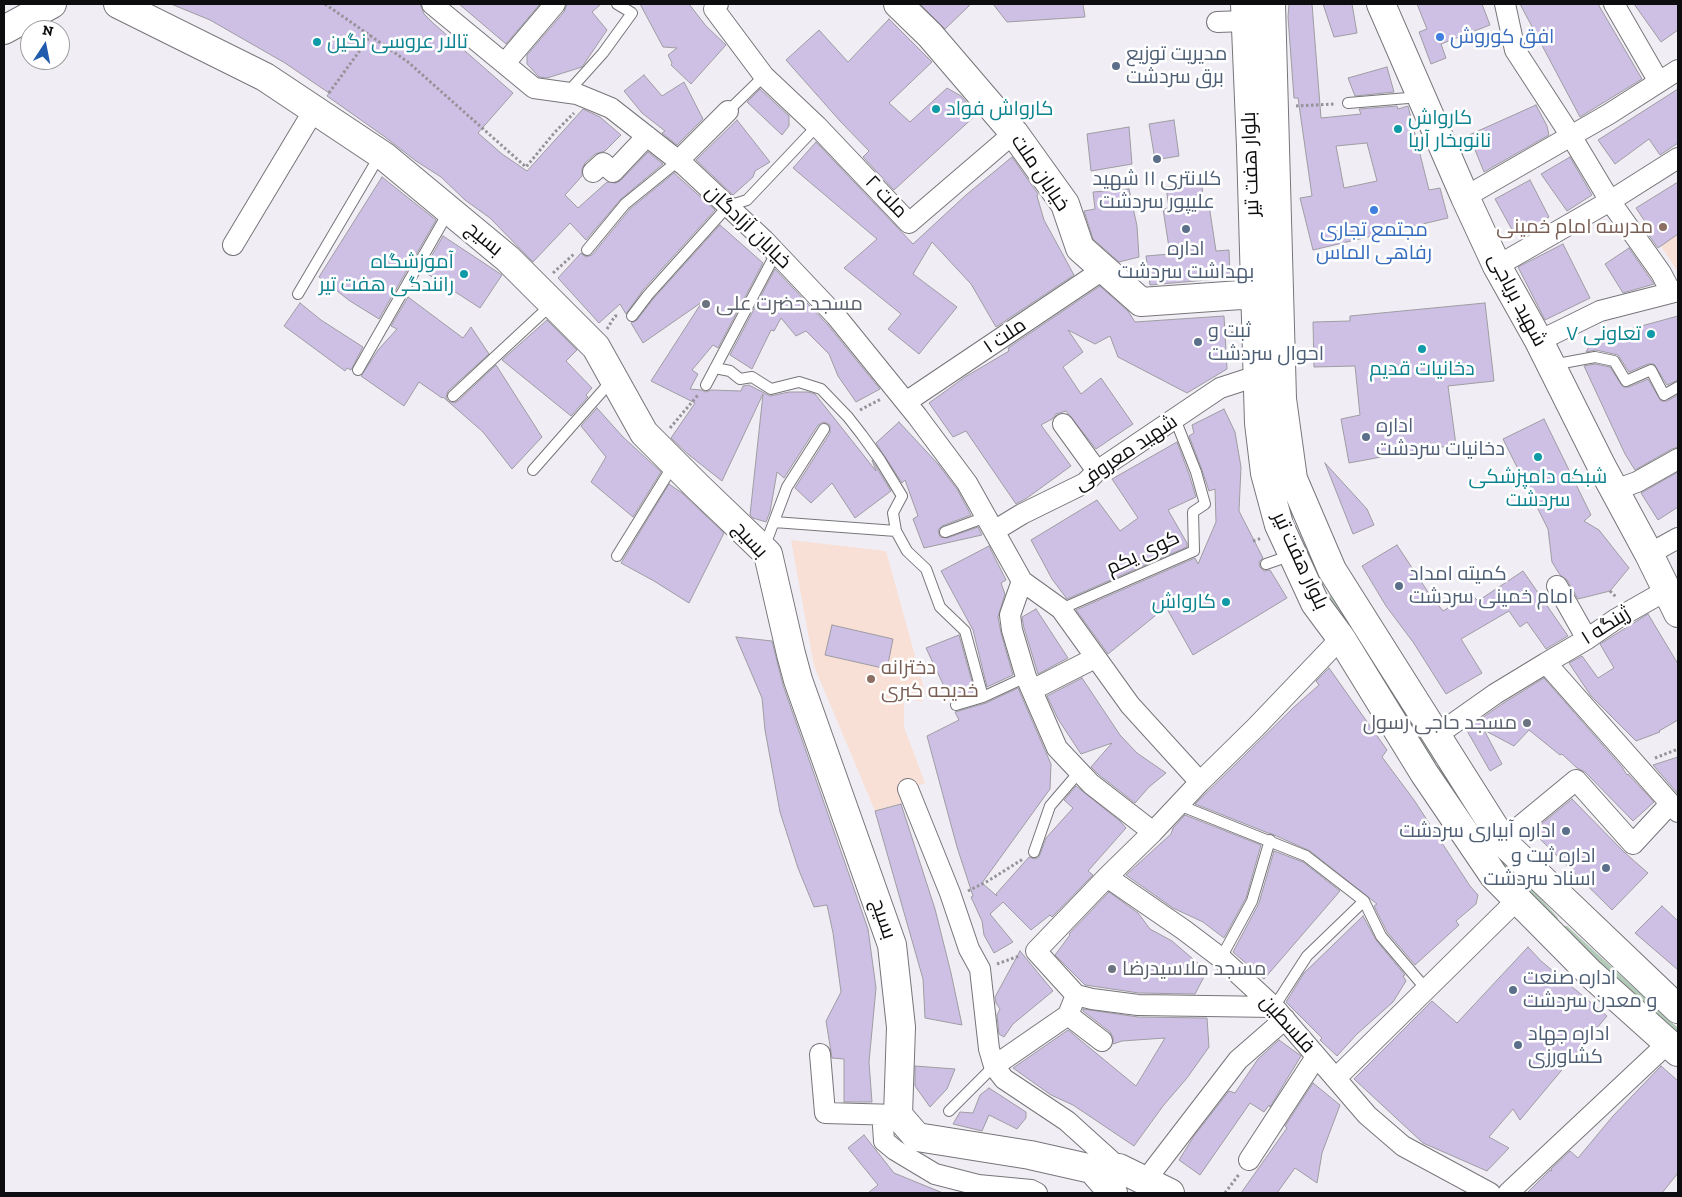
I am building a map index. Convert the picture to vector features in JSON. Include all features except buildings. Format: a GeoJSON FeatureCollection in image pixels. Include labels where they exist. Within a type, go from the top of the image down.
{"type":"FeatureCollection","features":[{"type":"Feature","properties":{"kind":"street"},"geometry":{"type":"LineString","coordinates":[[4,30],[52,4]]}},
{"type":"Feature","properties":{"kind":"street","name":"بسیج"},"geometry":{"type":"LineString","coordinates":[[118,4],[265,77],[380,154],[508,258],[596,347],[644,433],[768,554],[798,680],[892,945],[901,1027],[898,1115]]}},
{"type":"Feature","properties":{"kind":"street","name":"خیابان آزادگان"},"geometry":{"type":"LineString","coordinates":[[432,4],[534,88],[568,92],[611,108],[678,161],[728,206],[836,316],[906,402],[967,482],[1022,581]]}},
{"type":"Feature","properties":{"kind":"street"},"geometry":{"type":"LineString","coordinates":[[505,64],[554,4]]}},
{"type":"Feature","properties":{"kind":"street","name":"ملت ۲"},"geometry":{"type":"LineString","coordinates":[[718,4],[714,9],[764,76],[817,126],[909,223],[1014,133]]}},
{"type":"Feature","properties":{"kind":"street","name":"خیابان ملت"},"geometry":{"type":"LineString","coordinates":[[898,4],[930,34],[1014,133],[1065,204],[1080,248],[1141,302],[1255,294]]}},
{"type":"Feature","properties":{"kind":"street","name":"بلوار هفت تیر"},"geometry":{"type":"LineString","coordinates":[[1271,4],[1282,399],[1293,479],[1332,570],[1505,844],[1678,1009]]}},
{"type":"Feature","properties":{"kind":"street","name":"شهید بریاجی"},"geometry":{"type":"LineString","coordinates":[[1381,4],[1497,266],[1545,353],[1673,602]]}},
{"type":"Feature","properties":{"kind":"street"},"geometry":{"type":"LineString","coordinates":[[1504,4],[1515,50],[1571,136],[1610,201],[1675,291],[1600,311],[1545,353]]}},
{"type":"Feature","properties":{"kind":"street"},"geometry":{"type":"LineString","coordinates":[[1614,4],[1659,82]]}},
{"type":"Feature","properties":{"kind":"street"},"geometry":{"type":"LineString","coordinates":[[1217,22],[1245,12]]}},
{"type":"Feature","properties":{"kind":"street","name":"بلوار هفت تیر"},"geometry":{"type":"LineString","coordinates":[[1245,12],[1259,423],[1265,473],[1279,525],[1315,603],[1340,638],[1429,781],[1494,876],[1591,974],[1673,1047]]}},
{"type":"Feature","properties":{"kind":"street"},"geometry":{"type":"LineString","coordinates":[[1465,197],[1571,136],[1678,70]]}},
{"type":"Feature","properties":{"kind":"street"},"geometry":{"type":"LineString","coordinates":[[233,246],[314,110]]}},
{"type":"Feature","properties":{"kind":"street"},"geometry":{"type":"LineString","coordinates":[[678,161],[728,111]]}},
{"type":"Feature","properties":{"kind":"street"},"geometry":{"type":"LineString","coordinates":[[593,172],[603,163],[613,172],[647,136]]}},
{"type":"Feature","properties":{"kind":"street"},"geometry":{"type":"LineString","coordinates":[[1497,266],[1610,201],[1678,158]]}},
{"type":"Feature","properties":{"kind":"street","name":"ملت ۱"},"geometry":{"type":"LineString","coordinates":[[906,402],[1104,269]]}},
{"type":"Feature","properties":{"kind":"street","name":"شهید معروفی"},"geometry":{"type":"LineString","coordinates":[[990,524],[1022,514],[1085,483],[1097,471],[1220,388],[1257,376]]}},
{"type":"Feature","properties":{"kind":"street"},"geometry":{"type":"LineString","coordinates":[[1063,424],[1097,471]]}},
{"type":"Feature","properties":{"kind":"street"},"geometry":{"type":"LineString","coordinates":[[1614,490],[1637,482],[1678,459]]}},
{"type":"Feature","properties":{"kind":"street"},"geometry":{"type":"LineString","coordinates":[[1649,554],[1678,538]]}},
{"type":"Feature","properties":{"kind":"street"},"geometry":{"type":"LineString","coordinates":[[1153,832],[1091,784],[1057,748],[1029,683],[1012,630],[1010,615],[1022,581],[1061,609],[1130,705],[1200,782]]}},
{"type":"Feature","properties":{"kind":"street"},"geometry":{"type":"LineString","coordinates":[[1557,586],[1587,639]]}},
{"type":"Feature","properties":{"kind":"street","name":"ژینگه ۱"},"geometry":{"type":"LineString","coordinates":[[1437,735],[1495,694],[1587,639],[1616,619],[1673,602]]}},
{"type":"Feature","properties":{"kind":"street"},"geometry":{"type":"LineString","coordinates":[[1280,1013],[1138,1005],[1076,995],[1036,951],[1256,727],[1340,638]]}},
{"type":"Feature","properties":{"kind":"street"},"geometry":{"type":"LineString","coordinates":[[1029,683],[1095,658]]}},
{"type":"Feature","properties":{"kind":"street"},"geometry":{"type":"LineString","coordinates":[[1502,838],[1519,827],[1576,780],[1634,844],[1674,808],[1546,662]]}},
{"type":"Feature","properties":{"kind":"street"},"geometry":{"type":"LineString","coordinates":[[908,790],[950,893],[969,949],[980,969],[989,1049],[994,1066],[1004,1079],[1067,1121],[1116,1181]]}},
{"type":"Feature","properties":{"kind":"street","name":"فلسطین"},"geometry":{"type":"LineString","coordinates":[[1107,877],[1221,958],[1280,1013],[1367,1115],[1402,1146],[1490,1193]]}},
{"type":"Feature","properties":{"kind":"street"},"geometry":{"type":"LineString","coordinates":[[1336,1078],[1517,900]]}},
{"type":"Feature","properties":{"kind":"street"},"geometry":{"type":"LineString","coordinates":[[994,1066],[1068,1015],[1076,995]]}},
{"type":"Feature","properties":{"kind":"street"},"geometry":{"type":"LineString","coordinates":[[1145,1181],[1238,1060],[1280,1013]]}},
{"type":"Feature","properties":{"kind":"street"},"geometry":{"type":"LineString","coordinates":[[1068,1015],[1102,1041]]}},
{"type":"Feature","properties":{"kind":"street"},"geometry":{"type":"LineString","coordinates":[[1508,1193],[1673,1047]]}},
{"type":"Feature","properties":{"kind":"street"},"geometry":{"type":"LineString","coordinates":[[820,1054],[825,1113],[898,1115],[917,1137],[1030,1155],[1092,1169],[1116,1181],[1145,1181],[1170,1193]]}},
{"type":"Feature","properties":{"kind":"street"},"geometry":{"type":"LineString","coordinates":[[1249,1160],[1316,1057]]}},
{"type":"Feature","properties":{"kind":"street"},"geometry":{"type":"LineString","coordinates":[[898,1115],[882,1126],[884,1141],[895,1150],[935,1174],[978,1185],[1031,1190],[1037,1193]]}},
{"type":"Feature","properties":{"kind":"lane"},"geometry":{"type":"LineString","coordinates":[[568,92],[603,53],[632,13],[617,4]]}},
{"type":"Feature","properties":{"kind":"lane"},"geometry":{"type":"LineString","coordinates":[[728,111],[764,76]]}},
{"type":"Feature","properties":{"kind":"lane"},"geometry":{"type":"LineString","coordinates":[[1348,103],[1422,96]]}},
{"type":"Feature","properties":{"kind":"lane"},"geometry":{"type":"LineString","coordinates":[[632,316],[648,294],[728,206],[747,200],[817,126]]}},
{"type":"Feature","properties":{"kind":"lane"},"geometry":{"type":"LineString","coordinates":[[298,294],[380,154]]}},
{"type":"Feature","properties":{"kind":"lane"},"geometry":{"type":"LineString","coordinates":[[587,250],[625,204],[678,161]]}},
{"type":"Feature","properties":{"kind":"lane"},"geometry":{"type":"LineString","coordinates":[[358,370],[449,210]]}},
{"type":"Feature","properties":{"kind":"lane"},"geometry":{"type":"LineString","coordinates":[[706,385],[776,253]]}},
{"type":"Feature","properties":{"kind":"lane"},"geometry":{"type":"LineString","coordinates":[[453,396],[545,296]]}},
{"type":"Feature","properties":{"kind":"lane"},"geometry":{"type":"LineString","coordinates":[[1545,353],[1595,357],[1614,361],[1626,381],[1651,370],[1664,395],[1678,387]]}},
{"type":"Feature","properties":{"kind":"lane"},"geometry":{"type":"LineString","coordinates":[[715,368],[730,371],[740,379],[752,377],[771,389],[800,382],[821,389],[848,416],[880,460],[902,496],[892,513],[896,531],[906,551],[926,569],[940,607],[965,631],[984,697]]}},
{"type":"Feature","properties":{"kind":"lane"},"geometry":{"type":"LineString","coordinates":[[533,470],[613,378]]}},
{"type":"Feature","properties":{"kind":"lane","name":"کوی یکم"},"geometry":{"type":"LineString","coordinates":[[1061,609],[1194,551],[1193,512],[1205,504],[1196,472],[1175,419]]}},
{"type":"Feature","properties":{"kind":"lane"},"geometry":{"type":"LineString","coordinates":[[764,549],[787,487],[824,429]]}},
{"type":"Feature","properties":{"kind":"lane"},"geometry":{"type":"LineString","coordinates":[[616,556],[665,454]]}},
{"type":"Feature","properties":{"kind":"lane"},"geometry":{"type":"LineString","coordinates":[[774,522],[896,531]]}},
{"type":"Feature","properties":{"kind":"lane"},"geometry":{"type":"LineString","coordinates":[[945,532],[990,524]]}},
{"type":"Feature","properties":{"kind":"lane"},"geometry":{"type":"LineString","coordinates":[[1266,564],[1292,554]]}},
{"type":"Feature","properties":{"kind":"lane"},"geometry":{"type":"LineString","coordinates":[[956,705],[1029,683]]}},
{"type":"Feature","properties":{"kind":"lane"},"geometry":{"type":"LineString","coordinates":[[1034,852],[1050,806],[1080,772]]}},
{"type":"Feature","properties":{"kind":"lane"},"geometry":{"type":"LineString","coordinates":[[1179,804],[1306,856],[1364,901],[1381,936],[1426,989]]}},
{"type":"Feature","properties":{"kind":"lane"},"geometry":{"type":"LineString","coordinates":[[1221,958],[1252,900],[1270,840]]}},
{"type":"Feature","properties":{"kind":"lane"},"geometry":{"type":"LineString","coordinates":[[1280,1013],[1307,956],[1364,901]]}},
{"type":"Feature","properties":{"kind":"lane"},"geometry":{"type":"LineString","coordinates":[[949,1111],[994,1066]]}},
{"type":"Feature","properties":{"kind":"path"},"geometry":{"type":"LineString","coordinates":[[325,4],[408,62],[526,167],[555,132],[588,98]]}},
{"type":"Feature","properties":{"kind":"path"},"geometry":{"type":"LineString","coordinates":[[314,110],[371,35]]}},
{"type":"Feature","properties":{"kind":"path"},"geometry":{"type":"LineString","coordinates":[[1273,108],[1348,103]]}},
{"type":"Feature","properties":{"kind":"path"},"geometry":{"type":"LineString","coordinates":[[545,296],[574,254],[587,250]]}},
{"type":"Feature","properties":{"kind":"path"},"geometry":{"type":"LineString","coordinates":[[665,454],[706,385]]}},
{"type":"Feature","properties":{"kind":"path"},"geometry":{"type":"LineString","coordinates":[[1639,767],[1651,759],[1678,749]]}},
{"type":"Feature","properties":{"kind":"path"},"geometry":{"type":"LineString","coordinates":[[950,893],[967,892],[1034,852]]}},
{"type":"Feature","properties":{"kind":"path"},"geometry":{"type":"LineString","coordinates":[[980,969],[1036,951]]}},
{"type":"Feature","properties":{"kind":"shaded area","name":"مدرسه امام خمینی"},"geometry":{"type":"Polygon","coordinates":[[[1678,182],[1678,272],[1636,208],[1678,182]]]}},
{"type":"Feature","properties":{"kind":"shaded area","name":"دخترانه خدیجه کبری"},"geometry":{"type":"Polygon","coordinates":[[[791,540],[886,551],[925,692],[922,702],[904,697],[904,727],[925,783],[908,790],[902,803],[875,811],[814,666],[791,540]]]}},
{"type":"Feature","properties":{"kind":"green space"},"geometry":{"type":"Polygon","coordinates":[[[1330,595],[1335,596],[1437,759],[1436,763],[1430,761],[1329,601],[1330,595]]]}},
{"type":"Feature","properties":{"kind":"green space"},"geometry":{"type":"Polygon","coordinates":[[[1438,765],[1443,766],[1525,880],[1558,918],[1558,924],[1514,881],[1479,837],[1435,770],[1438,765]]]}},
{"type":"Feature","properties":{"kind":"green space"},"geometry":{"type":"Polygon","coordinates":[[[1562,926],[1567,926],[1678,1028],[1678,1037],[1561,929],[1562,926]]]}},
{"type":"Feature","properties":{"kind":"place","name":"افق کوروش"},"geometry":{"type":"Point","coordinates":[1440,37]}},
{"type":"Feature","properties":{"kind":"place","name":"تالار عروسی نگین"},"geometry":{"type":"Point","coordinates":[317,42]}},
{"type":"Feature","properties":{"kind":"place","name":"مدیریت توزیع برق سردشت"},"geometry":{"type":"Point","coordinates":[1116,66]}},
{"type":"Feature","properties":{"kind":"place","name":"کارواش فواد"},"geometry":{"type":"Point","coordinates":[936,109]}},
{"type":"Feature","properties":{"kind":"place","name":"کارواش نانوبخار آریا"},"geometry":{"type":"Point","coordinates":[1398,129]}},
{"type":"Feature","properties":{"kind":"place","name":"کلانتری ۱۱ شهید علیپور سردشت"},"geometry":{"type":"Point","coordinates":[1157,159]}},
{"type":"Feature","properties":{"kind":"place","name":"مجتمع تجاری رفاهی الماس"},"geometry":{"type":"Point","coordinates":[1374,210]}},
{"type":"Feature","properties":{"kind":"place","name":"مدرسه امام خمینی"},"geometry":{"type":"Point","coordinates":[1663,227]}},
{"type":"Feature","properties":{"kind":"place","name":"اداره بهداشت سردشت"},"geometry":{"type":"Point","coordinates":[1186,229]}},
{"type":"Feature","properties":{"kind":"place","name":"آموزشگاه رانندگی هفت تیر"},"geometry":{"type":"Point","coordinates":[464,274]}},
{"type":"Feature","properties":{"kind":"place","name":"مسجد حضرت علی"},"geometry":{"type":"Point","coordinates":[706,304]}},
{"type":"Feature","properties":{"kind":"place","name":"تعاونی ۷"},"geometry":{"type":"Point","coordinates":[1651,334]}},
{"type":"Feature","properties":{"kind":"place","name":"ثبت و احوال سردشت"},"geometry":{"type":"Point","coordinates":[1198,342]}},
{"type":"Feature","properties":{"kind":"place","name":"دخانیات قدیم"},"geometry":{"type":"Point","coordinates":[1422,349]}},
{"type":"Feature","properties":{"kind":"place","name":"اداره دخانیات سردشت"},"geometry":{"type":"Point","coordinates":[1366,437]}},
{"type":"Feature","properties":{"kind":"place","name":"شبکه دامپزشکی سردشت"},"geometry":{"type":"Point","coordinates":[1538,457]}},
{"type":"Feature","properties":{"kind":"place","name":"کمیته امداد امام خمینی سردشت"},"geometry":{"type":"Point","coordinates":[1399,586]}},
{"type":"Feature","properties":{"kind":"place","name":"کارواش"},"geometry":{"type":"Point","coordinates":[1226,602]}},
{"type":"Feature","properties":{"kind":"place","name":"دخترانه خدیجه کبری"},"geometry":{"type":"Point","coordinates":[871,679]}},
{"type":"Feature","properties":{"kind":"place","name":"مسجد حاجی رسول"},"geometry":{"type":"Point","coordinates":[1527,723]}},
{"type":"Feature","properties":{"kind":"place","name":"اداره آبیاری سردشت"},"geometry":{"type":"Point","coordinates":[1566,831]}},
{"type":"Feature","properties":{"kind":"place","name":"اداره ثبت و اسناد سردشت"},"geometry":{"type":"Point","coordinates":[1606,868]}},
{"type":"Feature","properties":{"kind":"place","name":"مسجد ملاسیدرضا"},"geometry":{"type":"Point","coordinates":[1112,969]}},
{"type":"Feature","properties":{"kind":"place","name":"اداره صنعت و معدن سردشت"},"geometry":{"type":"Point","coordinates":[1513,990]}},
{"type":"Feature","properties":{"kind":"place","name":"اداره جهاد کشاورزی"},"geometry":{"type":"Point","coordinates":[1518,1045]}}]}
